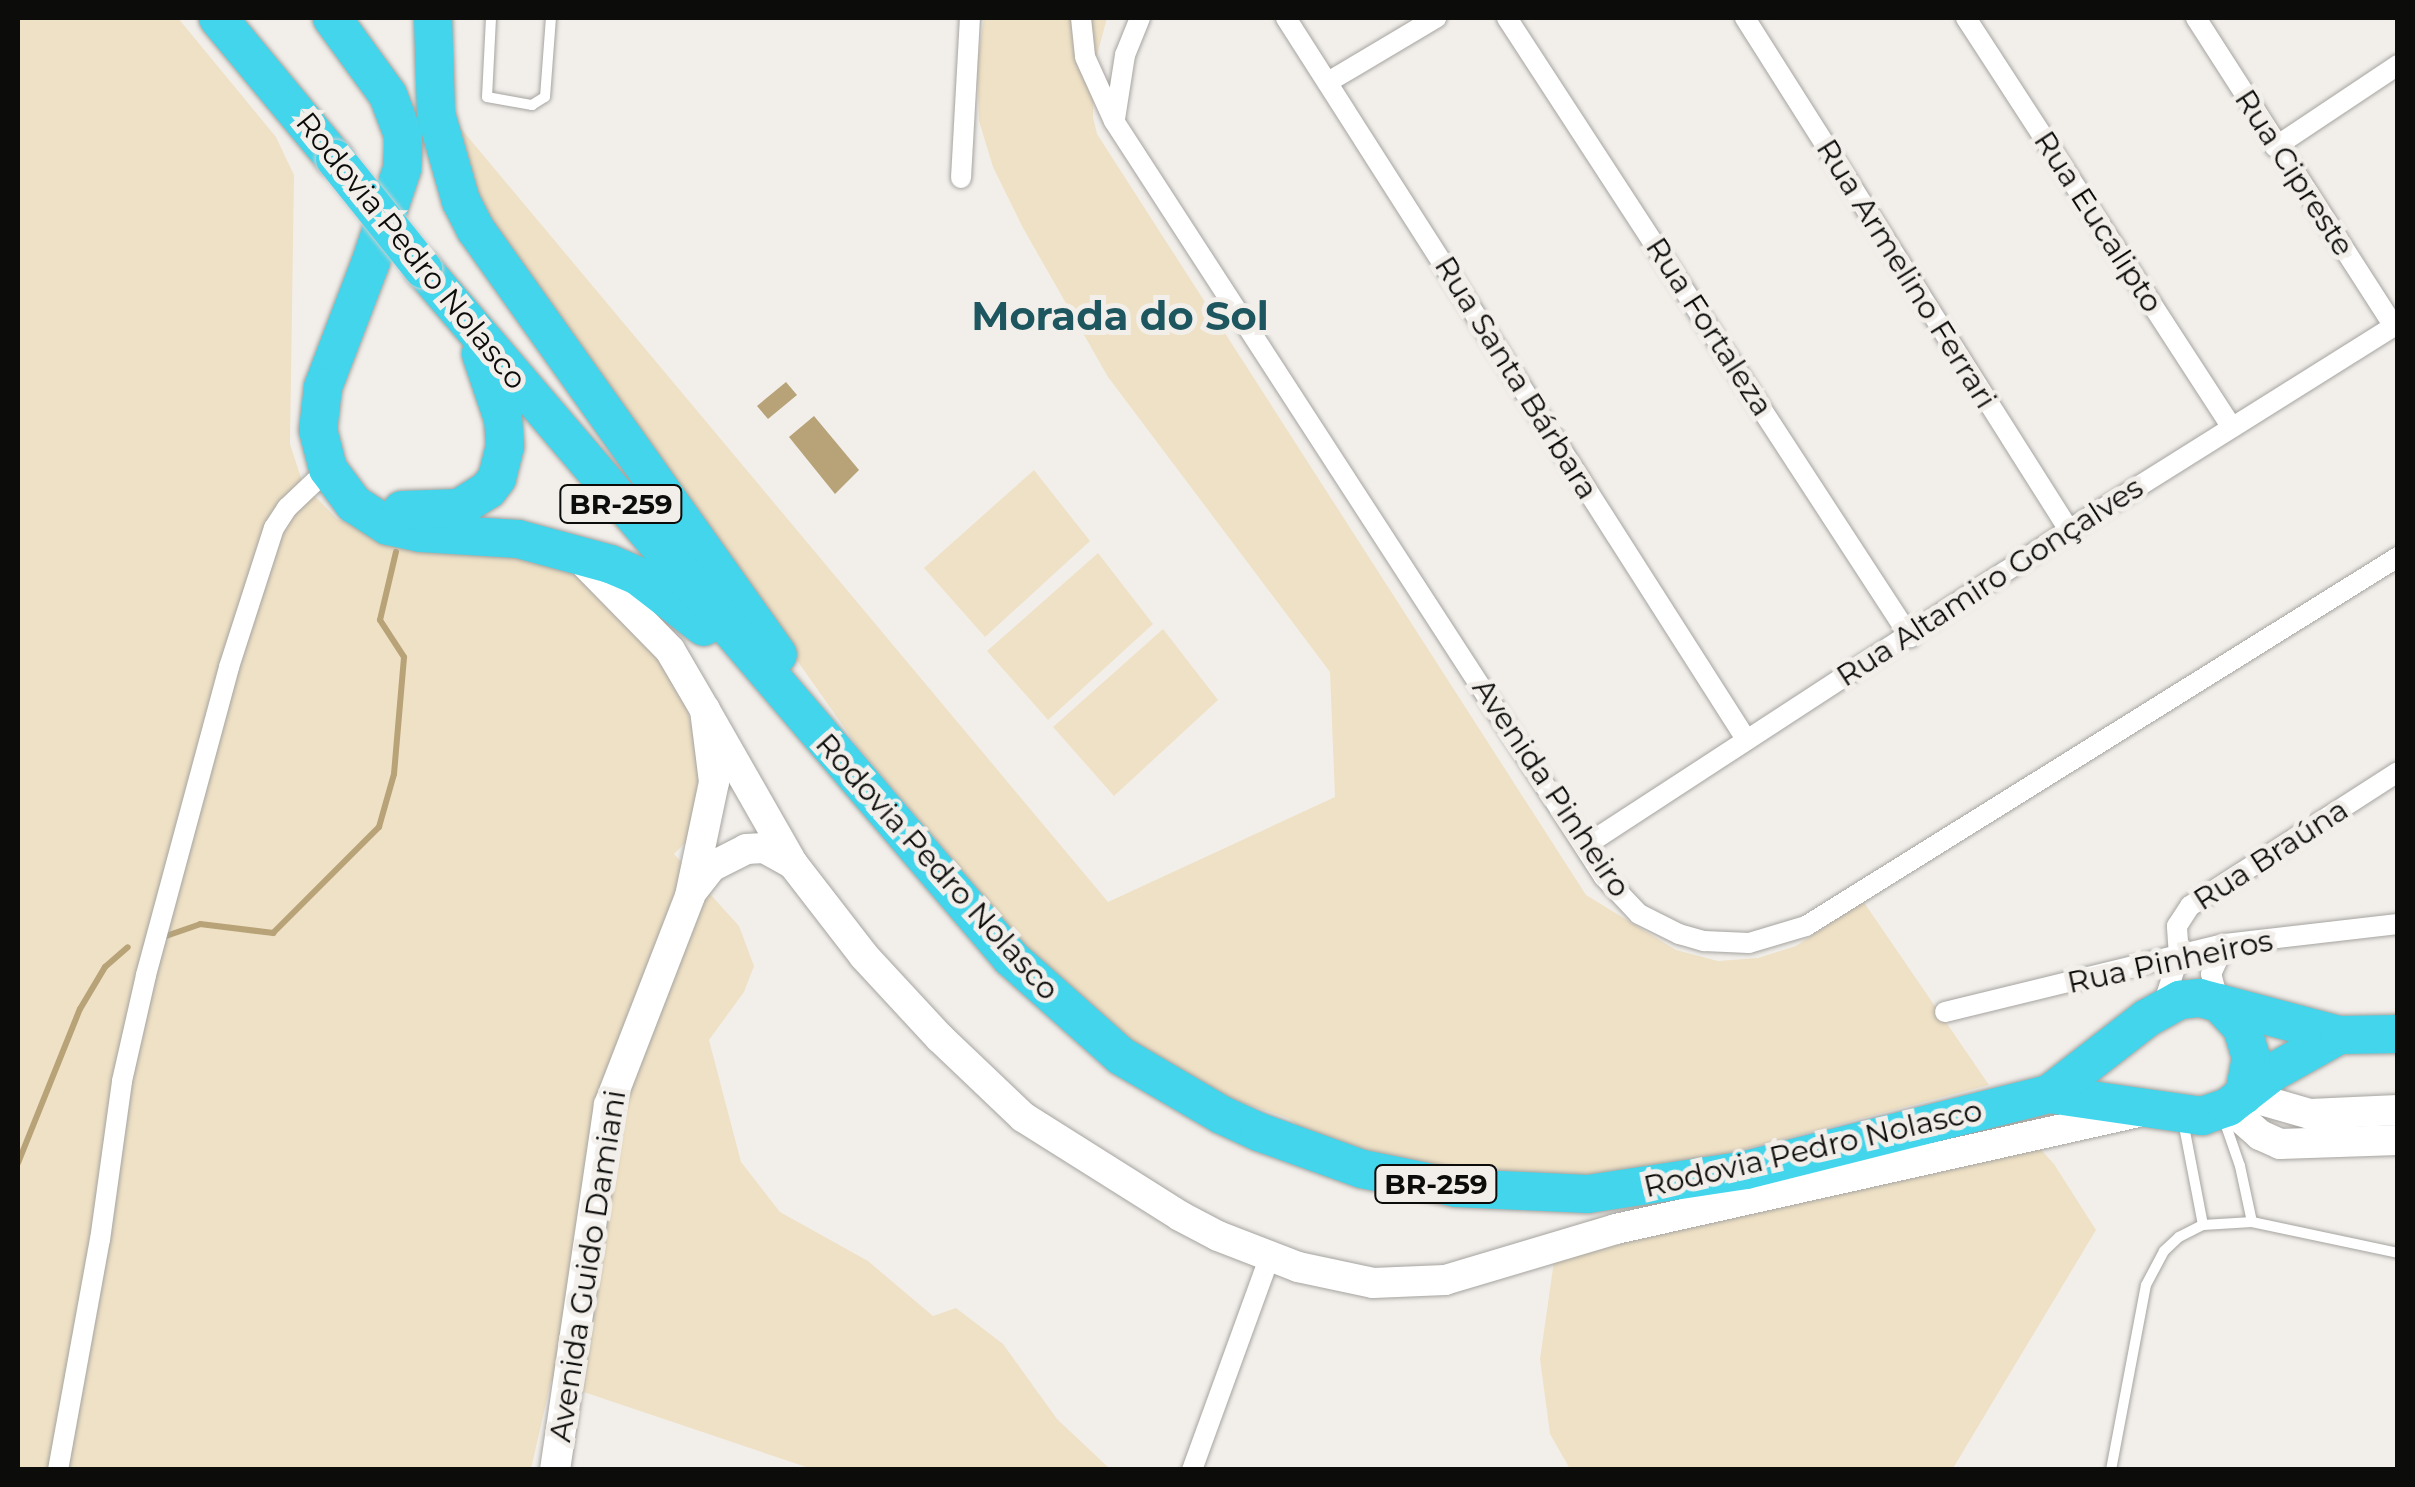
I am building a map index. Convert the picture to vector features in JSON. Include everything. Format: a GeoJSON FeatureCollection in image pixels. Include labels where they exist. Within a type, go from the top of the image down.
{"type":"FeatureCollection","features":[{"type":"Feature","properties":{"kind":"highway","name":"Rodovia Pedro Nolasco"},"geometry":{"type":"LineString","coordinates":[[218,18],[469,324],[1011,958],[1121,1056],[1222,1115],[1362,1169],[1499,1192],[1616,1192],[1746,1170],[2049,1094],[2168,1112],[2231,1104],[2339,1035]]}},
{"type":"Feature","properties":{"kind":"highway"},"geometry":{"type":"LineString","coordinates":[[332,18],[388,95],[403,136],[403,150],[402,169],[376,248],[323,387],[318,430],[328,469],[354,504],[388,526],[421,533],[518,539],[638,576],[774,684]]}},
{"type":"Feature","properties":{"kind":"highway"},"geometry":{"type":"LineString","coordinates":[[432,18],[436,114],[461,201],[492,254],[921,857]]}},
{"type":"Feature","properties":{"kind":"highway"},"geometry":{"type":"LineString","coordinates":[[436,114],[339,392],[335,424],[346,472],[364,492],[387,507],[413,513],[459,508],[488,490],[497,478],[505,446],[503,419],[469,324]]}},
{"type":"Feature","properties":{"kind":"highway"},"geometry":{"type":"LineString","coordinates":[[2162,1008],[2180,1000],[2218,1002],[2339,1035],[2398,1034]]}},
{"type":"Feature","properties":{"kind":"highway"},"geometry":{"type":"LineString","coordinates":[[2218,1002],[2242,1028],[2251,1058],[2231,1104]]}},
{"type":"Feature","properties":{"kind":"highway","name":"Rodovia Pedro Nolasco"},"geometry":{"type":"LineString","coordinates":[[2049,1094],[2162,1008]]}},
{"type":"Feature","properties":{"kind":"highway"},"geometry":{"type":"LineString","coordinates":[[2130,1033],[2123,1067],[2128,1086],[2168,1112]]}},
{"type":"Feature","properties":{"kind":"street"},"geometry":{"type":"LineString","coordinates":[[961,178],[970,18]]}},
{"type":"Feature","properties":{"kind":"street","name":"Avenida Pinheiro"},"geometry":{"type":"LineString","coordinates":[[1081,18],[1085,57],[1114,121],[1604,877],[1639,914],[1679,934],[1728,944],[1788,933],[2398,557]]}},
{"type":"Feature","properties":{"kind":"street"},"geometry":{"type":"LineString","coordinates":[[1114,121],[1125,54],[1140,18]]}},
{"type":"Feature","properties":{"kind":"street","name":"Rua Santa Bárbara"},"geometry":{"type":"LineString","coordinates":[[1286,18],[1746,739]]}},
{"type":"Feature","properties":{"kind":"street"},"geometry":{"type":"LineString","coordinates":[[1328,82],[1436,18]]}},
{"type":"Feature","properties":{"kind":"street","name":"Rua Fortaleza"},"geometry":{"type":"LineString","coordinates":[[1507,18],[1910,638]]}},
{"type":"Feature","properties":{"kind":"street","name":"Rua Eucalipto"},"geometry":{"type":"LineString","coordinates":[[1966,18],[2231,426]]}},
{"type":"Feature","properties":{"kind":"street","name":"Rua Cipreste"},"geometry":{"type":"LineString","coordinates":[[2196,18],[2275,147],[2396,326]]}},
{"type":"Feature","properties":{"kind":"street","name":"Rua Armelino Ferrari"},"geometry":{"type":"LineString","coordinates":[[1753,21],[2069,530]]}},
{"type":"Feature","properties":{"kind":"street"},"geometry":{"type":"LineString","coordinates":[[2275,147],[2398,65]]}},
{"type":"Feature","properties":{"kind":"street","name":"Rua Altamiro Gonçalves"},"geometry":{"type":"LineString","coordinates":[[1586,845],[2231,426],[2396,326]]}},
{"type":"Feature","properties":{"kind":"street"},"geometry":{"type":"LineString","coordinates":[[58,1470],[100,1240],[122,1081],[192,802],[252,584],[274,528],[287,508],[328,469]]}},
{"type":"Feature","properties":{"kind":"street","name":"Avenida Guido Damiani"},"geometry":{"type":"LineString","coordinates":[[555,1470],[609,1104],[690,896],[714,782],[705,710],[670,650],[576,554]]}},
{"type":"Feature","properties":{"kind":"street"},"geometry":{"type":"LineString","coordinates":[[705,710],[793,864],[890,983],[1023,1117],[1180,1216],[1269,1258],[1374,1283],[1434,1282],[1616,1229],[2168,1112]]}},
{"type":"Feature","properties":{"kind":"street","name":"Rua Braúna"},"geometry":{"type":"LineString","coordinates":[[2162,1008],[2179,956],[2176,926],[2190,906],[2398,772]]}},
{"type":"Feature","properties":{"kind":"street","name":"Avenida Guido Damiani"},"geometry":{"type":"LineString","coordinates":[[690,896],[711,866],[746,849],[764,848],[793,864]]}},
{"type":"Feature","properties":{"kind":"street","name":"Rua Pinheiros"},"geometry":{"type":"LineString","coordinates":[[1945,1012],[2225,944],[2398,924]]}},
{"type":"Feature","properties":{"kind":"street"},"geometry":{"type":"LineString","coordinates":[[2218,1002],[2210,974],[2225,944]]}},
{"type":"Feature","properties":{"kind":"street"},"geometry":{"type":"LineString","coordinates":[[2231,1104],[2310,1114],[2398,1110]]}},
{"type":"Feature","properties":{"kind":"street"},"geometry":{"type":"LineString","coordinates":[[2231,1104],[2260,1135],[2280,1144],[2398,1140]]}},
{"type":"Feature","properties":{"kind":"street"},"geometry":{"type":"LineString","coordinates":[[1192,1470],[1269,1258]]}},
{"type":"Feature","properties":{"kind":"lane"},"geometry":{"type":"LineString","coordinates":[[491,18],[487,96],[532,105],[545,98],[550,18]]}},
{"type":"Feature","properties":{"kind":"lane"},"geometry":{"type":"LineString","coordinates":[[2231,1104],[2252,1222]]}},
{"type":"Feature","properties":{"kind":"lane"},"geometry":{"type":"LineString","coordinates":[[2168,1112],[2203,1225]]}},
{"type":"Feature","properties":{"kind":"lane"},"geometry":{"type":"LineString","coordinates":[[2111,1470],[2146,1286],[2164,1251],[2180,1236],[2203,1225],[2252,1222],[2398,1253]]}},
{"type":"Feature","properties":{"kind":"shaded area"},"geometry":{"type":"Polygon","coordinates":[[[18,18],[178,18],[276,137],[294,175],[290,444],[303,484],[337,519],[384,537],[556,563],[576,575],[650,638],[686,705],[697,749],[699,785],[688,840],[674,854],[739,926],[754,966],[744,992],[709,1040],[741,1162],[780,1212],[868,1261],[933,1316],[956,1308],[1003,1344],[1057,1419],[1110,1469],[812,1469],[551,1381],[531,1469],[18,1469],[18,18]]]}},
{"type":"Feature","properties":{"kind":"shaded area"},"geometry":{"type":"Polygon","coordinates":[[[984,18],[1107,18],[1094,66],[1093,117],[1097,134],[1586,895],[1676,950],[1718,961],[1758,958],[1796,946],[1863,901],[1989,1085],[1691,1163],[1613,1176],[1477,1185],[1313,1137],[1288,1118],[1219,1095],[1129,1042],[1057,983],[858,747],[564,330],[473,191],[458,125],[1108,902],[1335,797],[1330,672],[1108,377],[1023,228],[993,167],[979,121],[977,65],[984,18]]]}},
{"type":"Feature","properties":{"kind":"shaded area"},"geometry":{"type":"Polygon","coordinates":[[[786,382],[797,395],[768,419],[757,406],[786,382]]]}},
{"type":"Feature","properties":{"kind":"shaded area"},"geometry":{"type":"Polygon","coordinates":[[[814,416],[859,470],[835,494],[789,437],[814,416]]]}},
{"type":"Feature","properties":{"kind":"shaded area"},"geometry":{"type":"Polygon","coordinates":[[[1034,470],[1090,541],[985,637],[924,568],[1034,470]]]}},
{"type":"Feature","properties":{"kind":"shaded area"},"geometry":{"type":"Polygon","coordinates":[[[1098,553],[1153,624],[1048,720],[987,651],[1098,553]]]}},
{"type":"Feature","properties":{"kind":"shaded area"},"geometry":{"type":"Polygon","coordinates":[[[1163,629],[1218,700],[1114,796],[1053,727],[1163,629]]]}},
{"type":"Feature","properties":{"kind":"shaded area"},"geometry":{"type":"Polygon","coordinates":[[[2035,1143],[2054,1164],[2096,1230],[1952,1470],[1570,1469],[1550,1434],[1540,1359],[1556,1247],[1565,1247],[1591,1219],[1683,1207],[2035,1143]]]}},
{"type":"Feature","properties":{"kind":"waterway"},"geometry":{"type":"LineString","coordinates":[[166,936],[200,924],[273,933],[379,827],[394,774],[404,657],[380,620],[396,552]]}},
{"type":"Feature","properties":{"kind":"waterway"},"geometry":{"type":"LineString","coordinates":[[18,1163],[80,1009],[105,967],[128,947]]}},
{"type":"Feature","properties":{"kind":"district","name":"Morada do Sol"},"geometry":{"type":"Point","coordinates":[1120,316]}}]}
